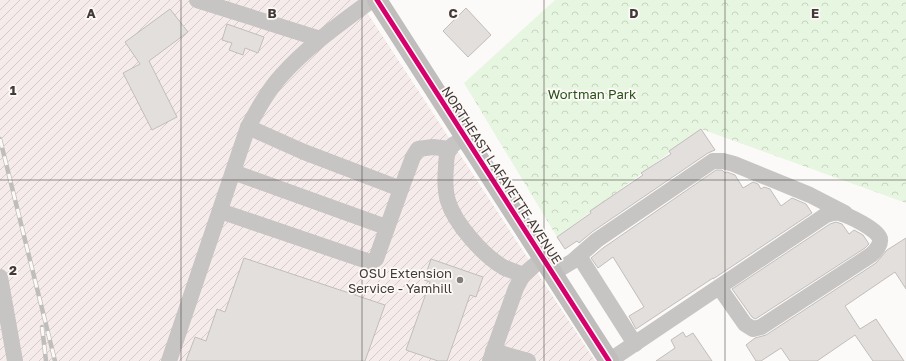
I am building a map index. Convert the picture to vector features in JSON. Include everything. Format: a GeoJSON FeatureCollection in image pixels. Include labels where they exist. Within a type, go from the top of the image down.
{"type":"FeatureCollection","features":[{"type":"Feature","properties":{"kind":"main road","name":"NORTHEAST LAFAYETTE AVENUE"},"geometry":{"type":"LineString","coordinates":[[377,0],[609,361]]}},
{"type":"Feature","properties":{"kind":"lane"},"geometry":{"type":"LineString","coordinates":[[197,0],[320,39]]}},
{"type":"Feature","properties":{"kind":"lane"},"geometry":{"type":"LineString","coordinates":[[169,361],[248,127],[261,102],[282,75],[320,39],[372,0]]}},
{"type":"Feature","properties":{"kind":"lane"},"geometry":{"type":"LineString","coordinates":[[248,127],[304,152],[401,189]]}},
{"type":"Feature","properties":{"kind":"lane"},"geometry":{"type":"LineString","coordinates":[[465,137],[452,145],[449,150],[446,165],[448,201],[452,211],[462,226],[484,250],[504,267],[523,275]]}},
{"type":"Feature","properties":{"kind":"lane"},"geometry":{"type":"LineString","coordinates":[[220,211],[370,262],[376,259],[386,227],[413,157],[418,149],[432,147],[449,150]]}},
{"type":"Feature","properties":{"kind":"lane"},"geometry":{"type":"LineString","coordinates":[[528,361],[491,356],[516,288],[523,275],[579,256],[597,240],[713,161],[723,161],[734,164],[810,195],[850,216],[877,233],[880,240],[877,249],[871,255],[761,327],[753,328],[745,324],[719,287]]}},
{"type":"Feature","properties":{"kind":"lane"},"geometry":{"type":"LineString","coordinates":[[233,172],[386,227]]}},
{"type":"Feature","properties":{"kind":"lane"},"geometry":{"type":"LineString","coordinates":[[609,361],[826,215],[837,213],[850,216]]}},
{"type":"Feature","properties":{"kind":"lane"},"geometry":{"type":"LineString","coordinates":[[579,256],[634,344]]}},
{"type":"Feature","properties":{"kind":"lane"},"geometry":{"type":"LineString","coordinates":[[0,277],[15,361]]}},
{"type":"Feature","properties":{"kind":"shaded area"},"geometry":{"type":"Polygon","coordinates":[[[0,0],[359,0],[595,361],[0,361],[0,0]]]}},
{"type":"Feature","properties":{"kind":"green space","name":"Wortman Park"},"geometry":{"type":"Polygon","coordinates":[[[555,0],[906,0],[906,203],[701,129],[557,237],[464,83],[555,0]]]}},
{"type":"Feature","properties":{"kind":"building"},"geometry":{"type":"Polygon","coordinates":[[[466,8],[491,35],[468,57],[443,31],[466,8]]]}},
{"type":"Feature","properties":{"kind":"building"},"geometry":{"type":"Polygon","coordinates":[[[170,9],[188,32],[149,61],[177,117],[152,130],[123,73],[140,64],[125,42],[170,9]]]}},
{"type":"Feature","properties":{"kind":"building"},"geometry":{"type":"Polygon","coordinates":[[[227,24],[264,37],[258,53],[245,48],[243,55],[229,50],[232,43],[222,40],[227,24]]]}},
{"type":"Feature","properties":{"kind":"building"},"geometry":{"type":"Polygon","coordinates":[[[701,129],[715,150],[708,153],[592,232],[579,243],[577,241],[565,249],[557,237],[591,213],[590,211],[643,175],[641,173],[671,154],[669,151],[701,129]]]}},
{"type":"Feature","properties":{"kind":"building"},"geometry":{"type":"Polygon","coordinates":[[[716,170],[722,170],[725,173],[727,172],[735,175],[743,188],[753,182],[758,184],[761,189],[764,187],[770,189],[781,206],[792,198],[806,204],[812,213],[636,329],[629,316],[644,307],[613,257],[598,268],[591,258],[603,248],[716,170]]]}},
{"type":"Feature","properties":{"kind":"building"},"geometry":{"type":"Polygon","coordinates":[[[836,222],[842,224],[849,234],[854,230],[863,235],[869,244],[757,318],[755,319],[752,317],[732,289],[830,224],[836,222]]]}},
{"type":"Feature","properties":{"kind":"building"},"geometry":{"type":"Polygon","coordinates":[[[906,238],[906,289],[895,272],[845,306],[860,329],[876,319],[904,361],[873,361],[855,335],[817,361],[790,361],[781,348],[761,361],[756,361],[746,345],[755,338],[766,335],[876,263],[887,250],[906,238]]]}},
{"type":"Feature","properties":{"kind":"building"},"geometry":{"type":"Polygon","coordinates":[[[244,258],[385,305],[365,361],[186,361],[195,337],[206,341],[217,309],[225,312],[244,258]]]}},
{"type":"Feature","properties":{"kind":"building"},"geometry":{"type":"Polygon","coordinates":[[[431,259],[483,277],[476,297],[470,295],[447,361],[438,361],[406,350],[430,282],[424,280],[431,259]]]}},
{"type":"Feature","properties":{"kind":"building"},"geometry":{"type":"Polygon","coordinates":[[[683,332],[686,337],[693,333],[712,361],[656,361],[675,348],[671,340],[683,332]]]}},
{"type":"Feature","properties":{"kind":"railway"},"geometry":{"type":"LineString","coordinates":[[0,139],[55,361]]}},
{"type":"Feature","properties":{"kind":"railway"},"geometry":{"type":"LineString","coordinates":[[42,327],[46,361]]}},
{"type":"Feature","properties":{"kind":"cycle path"},"geometry":{"type":"LineString","coordinates":[[377,0],[609,361]]}},
{"type":"Feature","properties":{"kind":"place","name":"OSU Extension Service - Yamhill"},"geometry":{"type":"Point","coordinates":[460,280]}}]}
